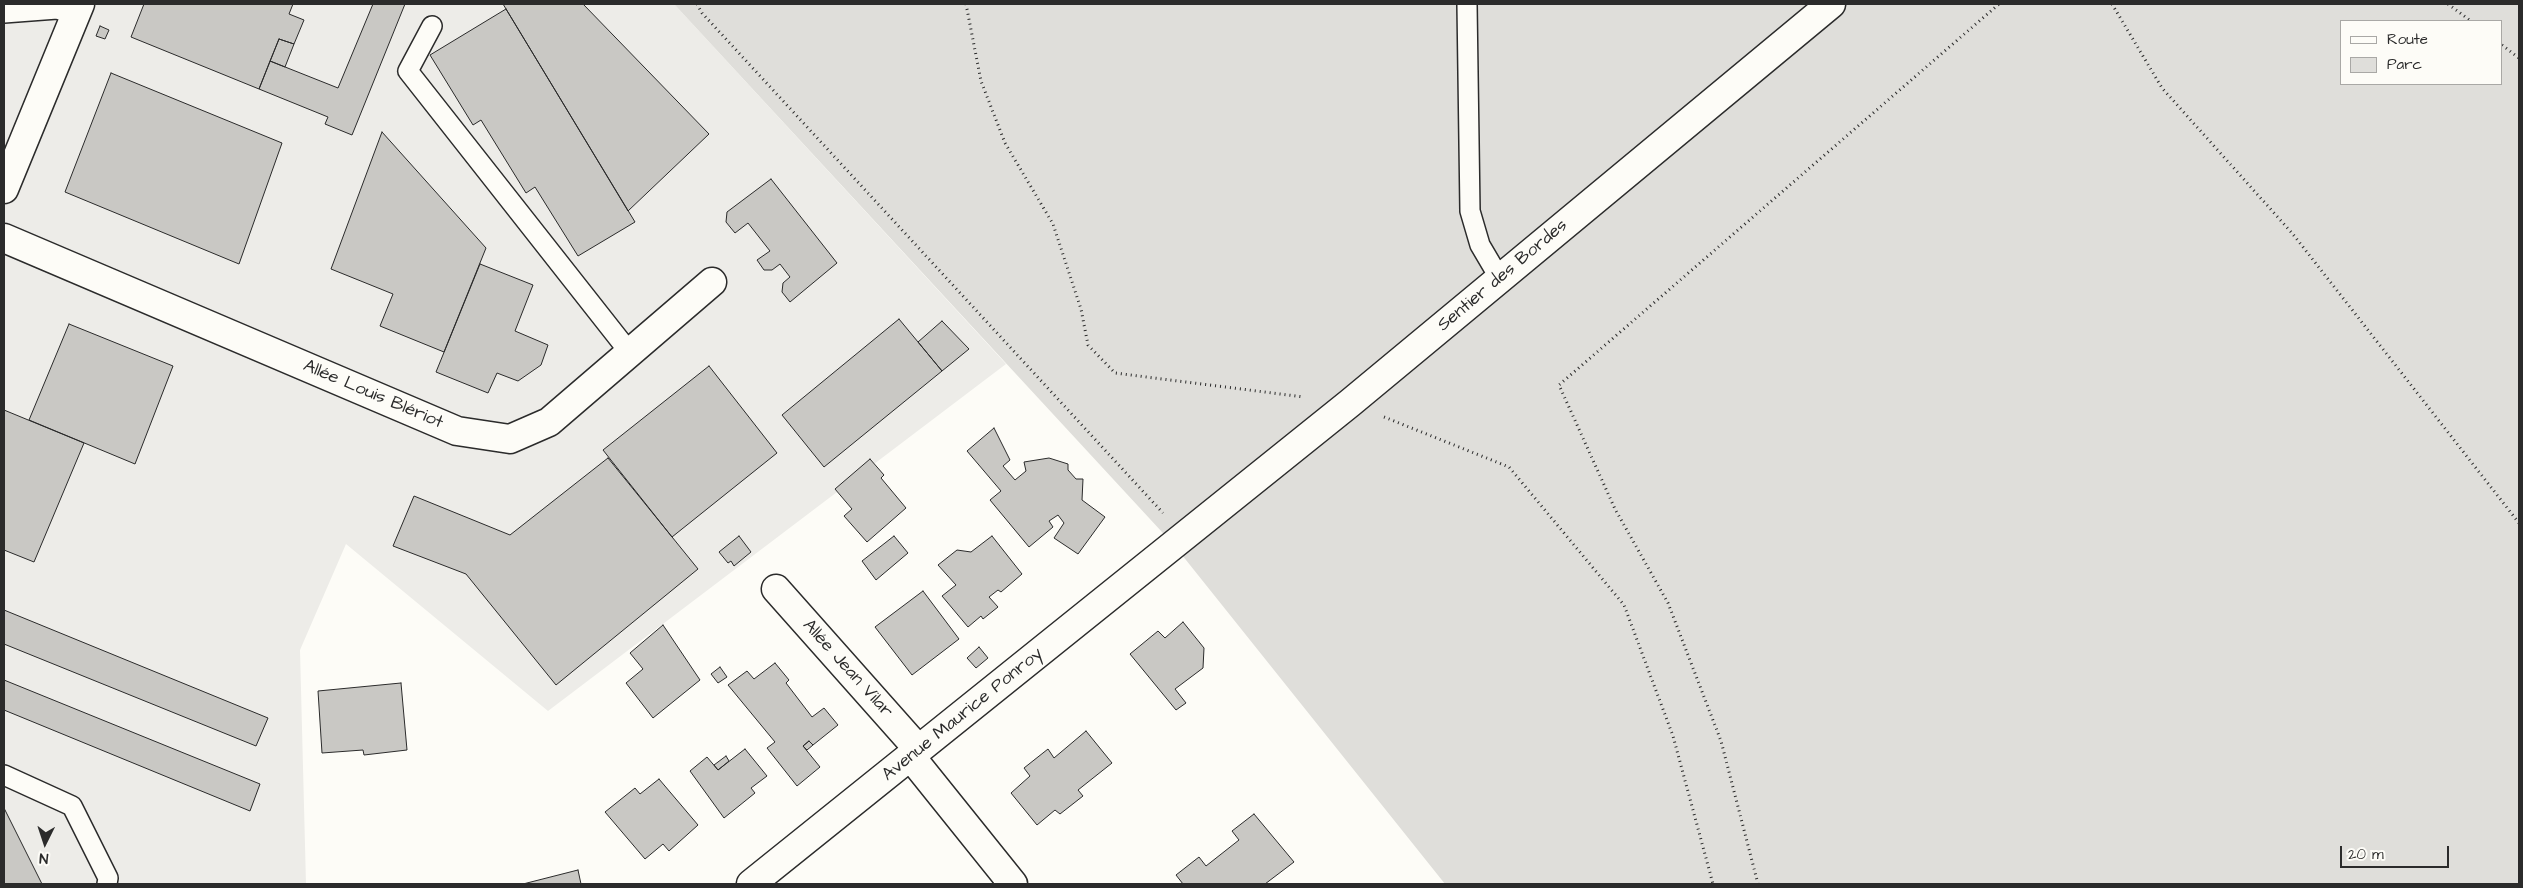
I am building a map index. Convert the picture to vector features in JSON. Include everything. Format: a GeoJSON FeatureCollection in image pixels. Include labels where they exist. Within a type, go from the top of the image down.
{"type":"FeatureCollection","features":[{"type":"Feature","properties":{"kind":"street","name":"Sentier des Bordes"},"geometry":{"type":"LineString","coordinates":[[1180,541],[1350,403],[1831,4]]}},
{"type":"Feature","properties":{"kind":"street"},"geometry":{"type":"LineString","coordinates":[[4,189],[78,9]]}},
{"type":"Feature","properties":{"kind":"street","name":"Allée Louis Blériot"},"geometry":{"type":"LineString","coordinates":[[4,238],[457,431],[510,439],[549,422],[712,282]]}},
{"type":"Feature","properties":{"kind":"street","name":"Avenue Maurice Ponroy"},"geometry":{"type":"LineString","coordinates":[[750,884],[1180,541]]}},
{"type":"Feature","properties":{"kind":"street","name":"Allée Jean Vilar"},"geometry":{"type":"LineString","coordinates":[[776,589],[915,754],[1013,884]]}},
{"type":"Feature","properties":{"kind":"lane"},"geometry":{"type":"LineString","coordinates":[[1466,4],[1470,211],[1480,245],[1500,278]]}},
{"type":"Feature","properties":{"kind":"lane"},"geometry":{"type":"LineString","coordinates":[[4,12],[78,9]]}},
{"type":"Feature","properties":{"kind":"lane"},"geometry":{"type":"LineString","coordinates":[[432,26],[408,71],[630,353]]}},
{"type":"Feature","properties":{"kind":"lane"},"geometry":{"type":"LineString","coordinates":[[4,776],[72,806],[108,878],[108,884]]}},
{"type":"Feature","properties":{"kind":"path"},"geometry":{"type":"LineString","coordinates":[[697,4],[716,28],[1180,541]]}},
{"type":"Feature","properties":{"kind":"path"},"geometry":{"type":"LineString","coordinates":[[966,4],[981,81],[1005,143],[1053,224],[1081,309],[1088,345],[1115,373],[1350,403],[1509,467],[1624,605],[1674,736],[1712,884]]}},
{"type":"Feature","properties":{"kind":"path"},"geometry":{"type":"LineString","coordinates":[[1758,884],[1721,741],[1668,603],[1615,509],[1559,385],[2000,4]]}},
{"type":"Feature","properties":{"kind":"path"},"geometry":{"type":"LineString","coordinates":[[2112,4],[2162,88],[2292,234],[2519,524]]}},
{"type":"Feature","properties":{"kind":"path"},"geometry":{"type":"LineString","coordinates":[[2448,4],[2470,20]]}},
{"type":"Feature","properties":{"kind":"path"},"geometry":{"type":"LineString","coordinates":[[2503,46],[2519,58]]}},
{"type":"Feature","properties":{"kind":"shaded area"},"geometry":{"type":"Polygon","coordinates":[[[4,4],[674,4],[1006,364],[548,711],[346,544],[300,650],[306,884],[4,884],[4,4]]]}},
{"type":"Feature","properties":{"kind":"green space"},"geometry":{"type":"Polygon","coordinates":[[[674,4],[2519,4],[2519,884],[1445,884],[1174,545],[674,4]]]}},
{"type":"Feature","properties":{"kind":"building"},"geometry":{"type":"Polygon","coordinates":[[[144,4],[293,4],[289,14],[304,20],[294,44],[279,39],[259,89],[131,37],[144,4]]]}},
{"type":"Feature","properties":{"kind":"building"},"geometry":{"type":"Polygon","coordinates":[[[373,4],[405,4],[352,135],[325,124],[328,117],[259,89],[270,61],[338,88],[373,4]]]}},
{"type":"Feature","properties":{"kind":"building"},"geometry":{"type":"Polygon","coordinates":[[[503,4],[583,4],[709,134],[628,211],[503,4]]]}},
{"type":"Feature","properties":{"kind":"building"},"geometry":{"type":"Polygon","coordinates":[[[506,9],[635,222],[578,256],[535,187],[526,193],[481,120],[473,125],[430,55],[506,9]]]}},
{"type":"Feature","properties":{"kind":"building"},"geometry":{"type":"Polygon","coordinates":[[[100,26],[109,30],[105,39],[96,36],[100,26]]]}},
{"type":"Feature","properties":{"kind":"building"},"geometry":{"type":"Polygon","coordinates":[[[279,39],[294,44],[285,67],[270,61],[279,39]]]}},
{"type":"Feature","properties":{"kind":"building"},"geometry":{"type":"Polygon","coordinates":[[[111,73],[282,143],[239,264],[65,192],[111,73]]]}},
{"type":"Feature","properties":{"kind":"building"},"geometry":{"type":"Polygon","coordinates":[[[382,132],[486,248],[444,352],[380,326],[393,294],[331,269],[382,132]]]}},
{"type":"Feature","properties":{"kind":"building"},"geometry":{"type":"Polygon","coordinates":[[[771,179],[837,263],[790,302],[782,292],[783,283],[790,277],[780,264],[772,270],[764,270],[757,260],[770,251],[748,223],[735,233],[726,222],[727,212],[771,179]]]}},
{"type":"Feature","properties":{"kind":"building"},"geometry":{"type":"Polygon","coordinates":[[[480,264],[533,285],[515,331],[548,345],[541,365],[518,381],[497,373],[488,393],[436,372],[480,264]]]}},
{"type":"Feature","properties":{"kind":"building"},"geometry":{"type":"Polygon","coordinates":[[[899,319],[942,371],[824,467],[782,415],[899,319]]]}},
{"type":"Feature","properties":{"kind":"building"},"geometry":{"type":"Polygon","coordinates":[[[942,321],[969,349],[942,371],[918,342],[942,321]]]}},
{"type":"Feature","properties":{"kind":"building"},"geometry":{"type":"Polygon","coordinates":[[[69,324],[173,366],[135,464],[29,420],[69,324]]]}},
{"type":"Feature","properties":{"kind":"building"},"geometry":{"type":"Polygon","coordinates":[[[709,366],[777,453],[672,537],[603,450],[709,366]]]}},
{"type":"Feature","properties":{"kind":"building"},"geometry":{"type":"Polygon","coordinates":[[[4,410],[84,443],[34,562],[4,550],[4,410]]]}},
{"type":"Feature","properties":{"kind":"building"},"geometry":{"type":"Polygon","coordinates":[[[994,428],[1010,460],[1003,466],[1015,480],[1026,471],[1024,462],[1049,458],[1068,464],[1068,470],[1076,479],[1083,479],[1082,500],[1105,517],[1078,554],[1054,538],[1064,523],[1058,515],[1049,521],[1053,527],[1029,547],[990,500],[1001,491],[967,451],[994,428]]]}},
{"type":"Feature","properties":{"kind":"building"},"geometry":{"type":"Polygon","coordinates":[[[608,458],[698,569],[556,685],[466,574],[393,546],[414,496],[510,535],[608,458]]]}},
{"type":"Feature","properties":{"kind":"building"},"geometry":{"type":"Polygon","coordinates":[[[870,459],[884,475],[881,478],[906,508],[867,542],[844,516],[852,509],[835,489],[870,459]]]}},
{"type":"Feature","properties":{"kind":"building"},"geometry":{"type":"Polygon","coordinates":[[[739,536],[751,552],[734,566],[731,561],[728,563],[719,552],[739,536]]]}},
{"type":"Feature","properties":{"kind":"building"},"geometry":{"type":"Polygon","coordinates":[[[894,536],[908,553],[876,580],[862,561],[894,536]]]}},
{"type":"Feature","properties":{"kind":"building"},"geometry":{"type":"Polygon","coordinates":[[[992,536],[1022,574],[1001,592],[998,590],[989,597],[998,607],[983,619],[981,616],[968,627],[942,596],[956,585],[938,565],[957,550],[971,552],[992,536]]]}},
{"type":"Feature","properties":{"kind":"building"},"geometry":{"type":"Polygon","coordinates":[[[923,591],[959,639],[912,675],[875,627],[923,591]]]}},
{"type":"Feature","properties":{"kind":"building"},"geometry":{"type":"Polygon","coordinates":[[[4,610],[268,718],[256,746],[4,644],[4,610]]]}},
{"type":"Feature","properties":{"kind":"building"},"geometry":{"type":"Polygon","coordinates":[[[1183,622],[1204,648],[1203,668],[1175,689],[1186,703],[1176,710],[1130,654],[1158,631],[1165,638],[1183,622]]]}},
{"type":"Feature","properties":{"kind":"building"},"geometry":{"type":"Polygon","coordinates":[[[663,625],[700,680],[653,718],[626,683],[643,669],[630,653],[663,625]]]}},
{"type":"Feature","properties":{"kind":"building"},"geometry":{"type":"Polygon","coordinates":[[[979,647],[988,658],[976,668],[967,658],[979,647]]]}},
{"type":"Feature","properties":{"kind":"building"},"geometry":{"type":"Polygon","coordinates":[[[775,663],[789,680],[786,683],[812,717],[824,708],[838,725],[813,745],[809,741],[803,746],[820,767],[797,786],[767,748],[775,742],[728,685],[747,671],[754,679],[775,663]]]}},
{"type":"Feature","properties":{"kind":"building"},"geometry":{"type":"Polygon","coordinates":[[[720,667],[727,677],[718,683],[711,674],[720,667]]]}},
{"type":"Feature","properties":{"kind":"building"},"geometry":{"type":"Polygon","coordinates":[[[4,680],[260,784],[250,811],[4,710],[4,680]]]}},
{"type":"Feature","properties":{"kind":"building"},"geometry":{"type":"Polygon","coordinates":[[[401,683],[407,750],[364,755],[363,750],[322,753],[318,691],[401,683]]]}},
{"type":"Feature","properties":{"kind":"building"},"geometry":{"type":"Polygon","coordinates":[[[1086,731],[1112,763],[1078,790],[1083,796],[1060,814],[1055,810],[1037,825],[1011,793],[1030,776],[1024,768],[1048,749],[1054,758],[1086,731]]]}},
{"type":"Feature","properties":{"kind":"building"},"geometry":{"type":"Polygon","coordinates":[[[809,741],[813,745],[807,750],[803,746],[809,741]]]}},
{"type":"Feature","properties":{"kind":"building"},"geometry":{"type":"Polygon","coordinates":[[[745,749],[767,776],[751,788],[755,793],[724,818],[690,771],[707,757],[718,770],[745,749]]]}},
{"type":"Feature","properties":{"kind":"building"},"geometry":{"type":"Polygon","coordinates":[[[726,756],[729,761],[718,770],[714,765],[726,756]]]}},
{"type":"Feature","properties":{"kind":"building"},"geometry":{"type":"Polygon","coordinates":[[[659,779],[698,825],[669,851],[663,844],[645,859],[605,812],[635,788],[640,794],[659,779]]]}},
{"type":"Feature","properties":{"kind":"building"},"geometry":{"type":"Polygon","coordinates":[[[4,808],[42,884],[4,884],[4,808]]]}},
{"type":"Feature","properties":{"kind":"building"},"geometry":{"type":"Polygon","coordinates":[[[1254,814],[1294,862],[1265,884],[1183,884],[1176,875],[1199,857],[1206,866],[1239,840],[1232,831],[1254,814]]]}},
{"type":"Feature","properties":{"kind":"building"},"geometry":{"type":"Polygon","coordinates":[[[578,870],[581,884],[523,884],[578,870]]]}}]}
